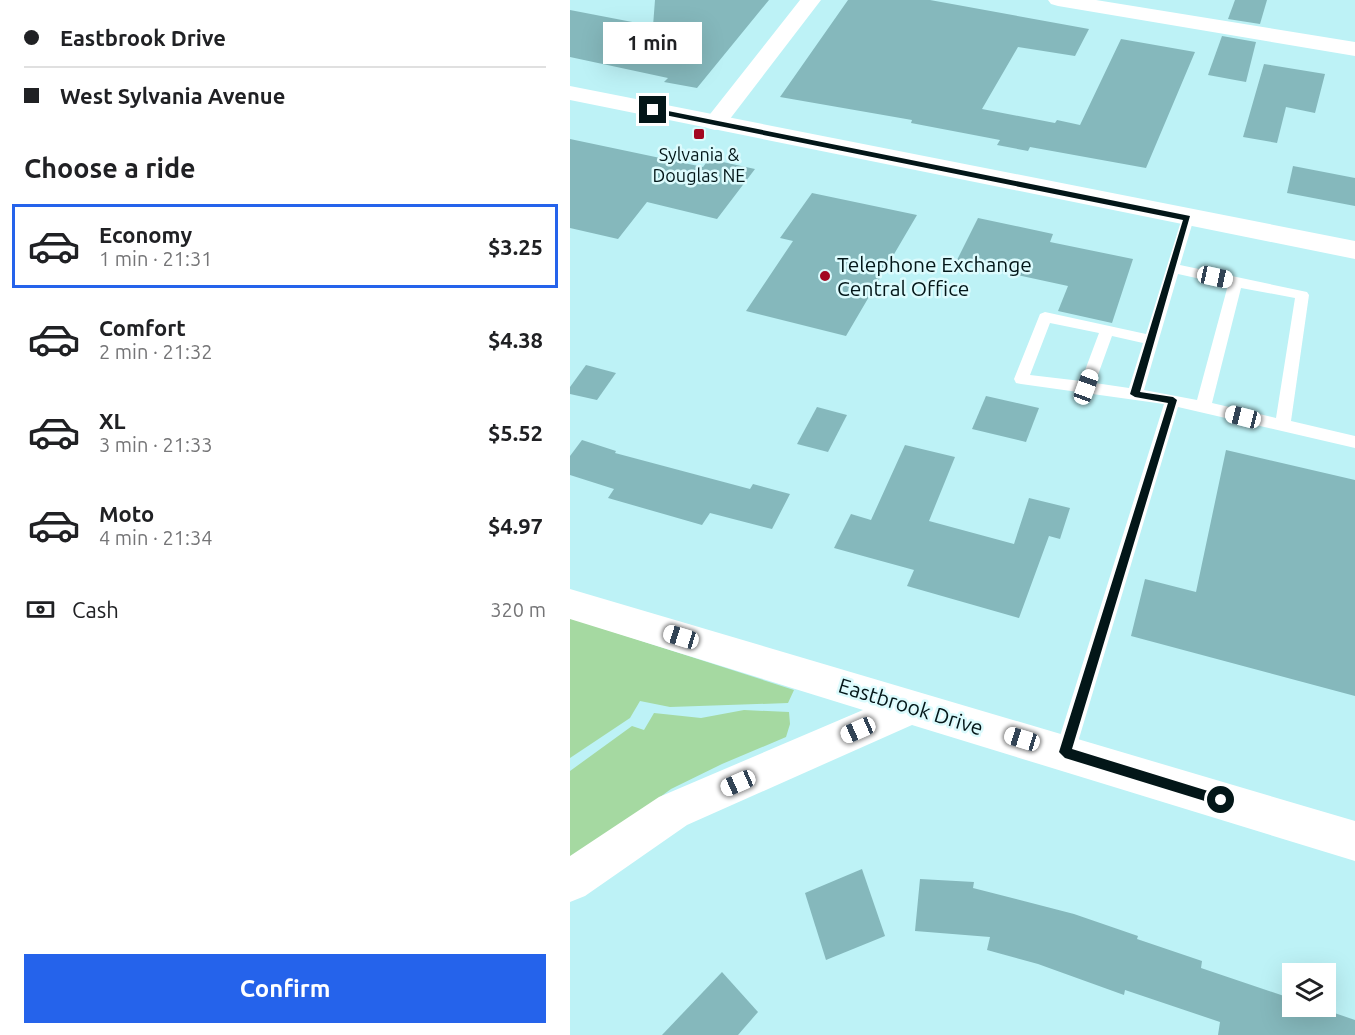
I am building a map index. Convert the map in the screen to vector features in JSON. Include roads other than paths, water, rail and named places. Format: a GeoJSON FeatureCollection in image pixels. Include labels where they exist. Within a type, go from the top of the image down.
{"type":"FeatureCollection","features":[{"type":"Feature","properties":{"kind":"street"},"geometry":{"type":"LineString","coordinates":[[715,123],[811,0]]}},
{"type":"Feature","properties":{"kind":"street"},"geometry":{"type":"LineString","coordinates":[[1058,0],[1355,49]]}},
{"type":"Feature","properties":{"kind":"street"},"geometry":{"type":"LineString","coordinates":[[570,93],[1355,250]]}},
{"type":"Feature","properties":{"kind":"street","name":"Eastbrook Drive"},"geometry":{"type":"LineString","coordinates":[[570,604],[1355,841]]}},
{"type":"Feature","properties":{"kind":"street"},"geometry":{"type":"LineString","coordinates":[[570,881],[674,811],[914,706]]}},
{"type":"Feature","properties":{"kind":"lane"},"geometry":{"type":"LineString","coordinates":[[1135,394],[1188,218]]}},
{"type":"Feature","properties":{"kind":"lane"},"geometry":{"type":"LineString","coordinates":[[1172,268],[1302,295],[1283,426]]}},
{"type":"Feature","properties":{"kind":"lane"},"geometry":{"type":"LineString","coordinates":[[1203,407],[1236,282]]}},
{"type":"Feature","properties":{"kind":"lane"},"geometry":{"type":"LineString","coordinates":[[1151,340],[1045,317],[1021,379],[1173,400],[1355,442]]}},
{"type":"Feature","properties":{"kind":"lane"},"geometry":{"type":"LineString","coordinates":[[1086,387],[1107,330]]}},
{"type":"Feature","properties":{"kind":"lane"},"geometry":{"type":"LineString","coordinates":[[1065,752],[1173,400]]}},
{"type":"Feature","properties":{"kind":"place","name":"Sylvania & Douglas NE"},"geometry":{"type":"Point","coordinates":[699,134]}},
{"type":"Feature","properties":{"kind":"place","name":"Telephone Exchange Central Office"},"geometry":{"type":"Point","coordinates":[825,276]}}]}
